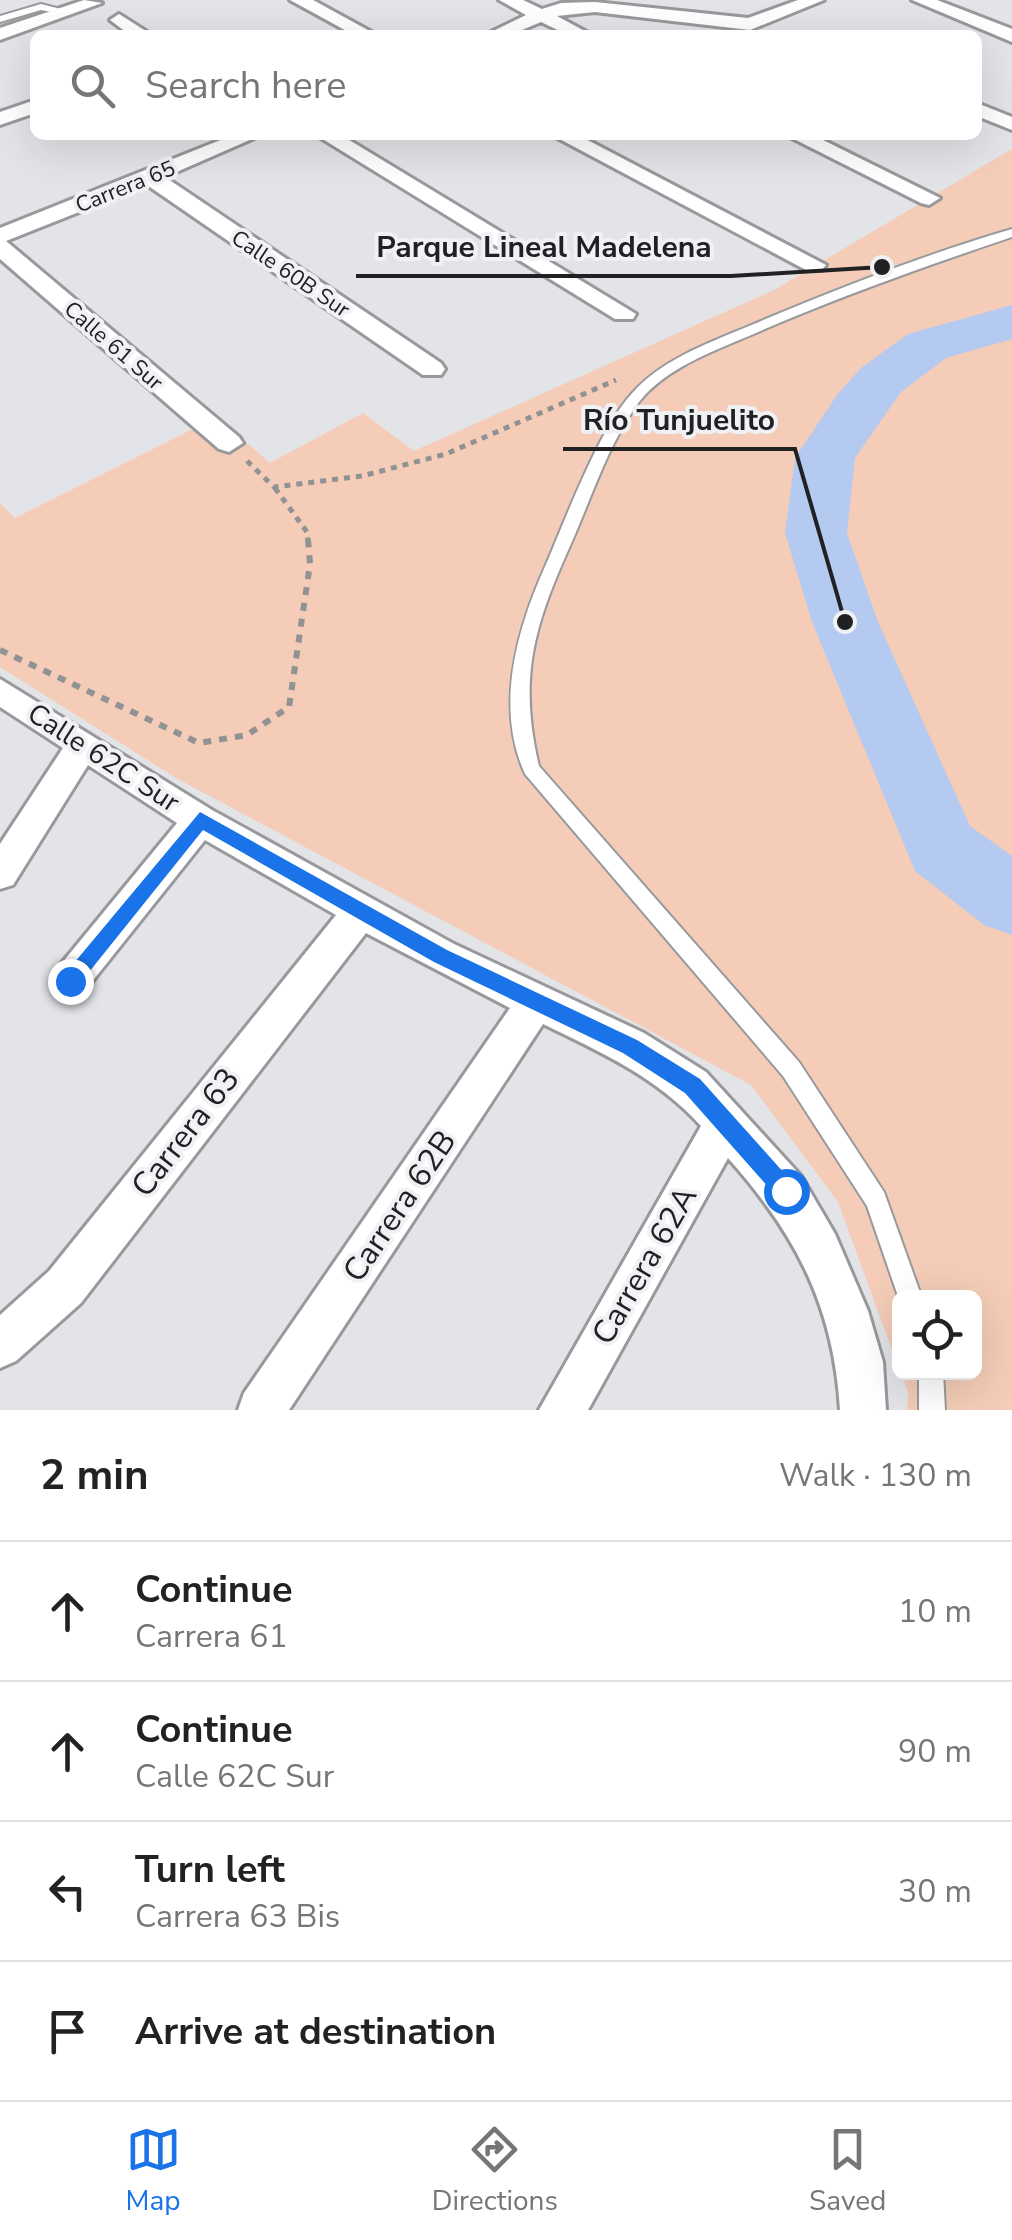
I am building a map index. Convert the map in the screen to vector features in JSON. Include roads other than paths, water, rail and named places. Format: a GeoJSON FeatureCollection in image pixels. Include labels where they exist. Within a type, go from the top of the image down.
{"type":"FeatureCollection","features":[{"type":"Feature","properties":{"kind":"street"},"geometry":{"type":"LineString","coordinates":[[300,0],[358,30]]}},
{"type":"Feature","properties":{"kind":"street"},"geometry":{"type":"LineString","coordinates":[[508,0],[572,30]]}},
{"type":"Feature","properties":{"kind":"street"},"geometry":{"type":"LineString","coordinates":[[714,0],[773,25]]}},
{"type":"Feature","properties":{"kind":"street"},"geometry":{"type":"LineString","coordinates":[[506,30],[576,7],[773,25],[816,0]]}},
{"type":"Feature","properties":{"kind":"street"},"geometry":{"type":"LineString","coordinates":[[921,0],[1012,36]]}},
{"type":"Feature","properties":{"kind":"street"},"geometry":{"type":"LineString","coordinates":[[0,34],[90,2]]}},
{"type":"Feature","properties":{"kind":"street"},"geometry":{"type":"LineString","coordinates":[[119,20],[135,30]]}},
{"type":"Feature","properties":{"kind":"street"},"geometry":{"type":"LineString","coordinates":[[0,119],[30,108]]}},
{"type":"Feature","properties":{"kind":"street"},"geometry":{"type":"LineString","coordinates":[[982,111],[1012,124]]}},
{"type":"Feature","properties":{"kind":"street","name":"Carrera 65"},"geometry":{"type":"LineString","coordinates":[[0,236],[239,140]]}},
{"type":"Feature","properties":{"kind":"street"},"geometry":{"type":"LineString","coordinates":[[334,140],[624,314]]}},
{"type":"Feature","properties":{"kind":"street"},"geometry":{"type":"LineString","coordinates":[[572,140],[814,264]]}},
{"type":"Feature","properties":{"kind":"street"},"geometry":{"type":"LineString","coordinates":[[807,140],[929,198]]}},
{"type":"Feature","properties":{"kind":"street","name":"Calle 60B Sur"},"geometry":{"type":"LineString","coordinates":[[149,176],[432,369]]}},
{"type":"Feature","properties":{"kind":"street","name":"Calle 61 Sur"},"geometry":{"type":"LineString","coordinates":[[0,247],[229,443]]}},
{"type":"Feature","properties":{"kind":"street","name":"Calle 62C Sur"},"geometry":{"type":"LineString","coordinates":[[0,691],[200,820],[361,911],[630,1046],[692,1086],[727,1120],[786,1191],[820,1249],[860,1362],[864,1410]]}},
{"type":"Feature","properties":{"kind":"street"},"geometry":{"type":"LineString","coordinates":[[0,874],[84,745]]}},
{"type":"Feature","properties":{"kind":"street"},"geometry":{"type":"LineString","coordinates":[[70,981],[200,820]]}},
{"type":"Feature","properties":{"kind":"street","name":"Carrera 63"},"geometry":{"type":"LineString","coordinates":[[0,1345],[65,1288],[361,911]]}},
{"type":"Feature","properties":{"kind":"street","name":"Carrera 62B"},"geometry":{"type":"LineString","coordinates":[[261,1410],[536,1002]]}},
{"type":"Feature","properties":{"kind":"street","name":"Carrera 62A"},"geometry":{"type":"LineString","coordinates":[[562,1410],[727,1120]]}},
{"type":"Feature","properties":{"kind":"lane"},"geometry":{"type":"LineString","coordinates":[[0,19],[40,7],[66,12]]}},
{"type":"Feature","properties":{"kind":"lane"},"geometry":{"type":"LineString","coordinates":[[907,1290],[876,1200],[792,1069],[531,769],[518,723],[519,666],[540,596],[601,460],[644,387],[675,366],[831,295],[1012,233]]}},
{"type":"Feature","properties":{"kind":"lane"},"geometry":{"type":"LineString","coordinates":[[930,1380],[932,1410]]}},
{"type":"Feature","properties":{"kind":"waterway"},"geometry":{"type":"LineString","coordinates":[[1012,321],[927,346],[881,380],[857,408],[825,458],[816,533],[845,622],[942,848],[1012,901]]}},
{"type":"Feature","properties":{"kind":"place","name":"Parque Lineal Madelena"},"geometry":{"type":"Point","coordinates":[882,267]}},
{"type":"Feature","properties":{"kind":"place","name":"Río Tunjuelito"},"geometry":{"type":"Point","coordinates":[845,622]}}]}
